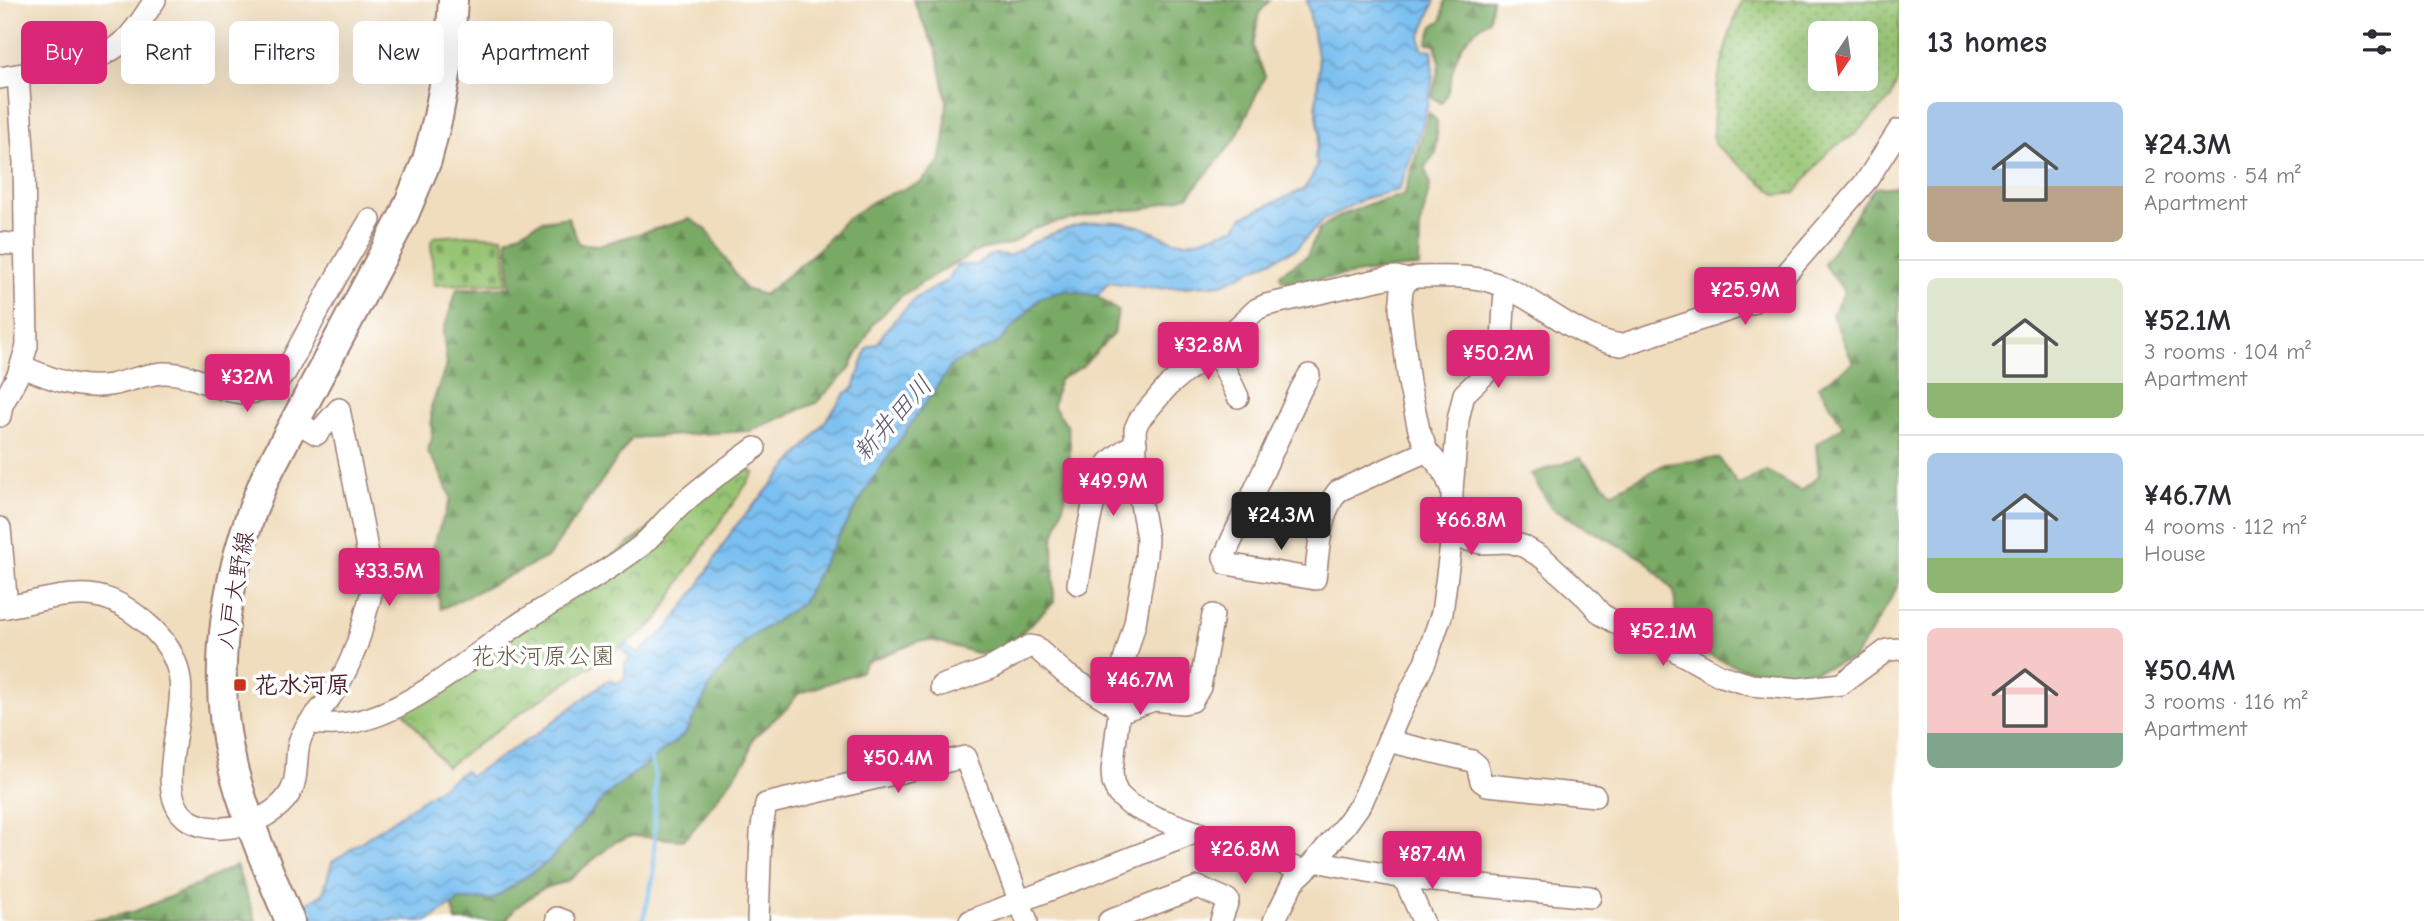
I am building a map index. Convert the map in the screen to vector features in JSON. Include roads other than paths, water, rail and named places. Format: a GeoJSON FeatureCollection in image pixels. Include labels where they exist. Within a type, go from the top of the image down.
{"type":"FeatureCollection","features":[{"type":"Feature","properties":{"kind":"main road","name":"八戸大野線"},"geometry":{"type":"LineString","coordinates":[[290,921],[250,821],[234,770],[225,721],[221,672],[224,620],[235,561],[249,516],[294,420],[403,217],[426,160],[438,117],[449,58],[453,0]]}},
{"type":"Feature","properties":{"kind":"street"},"geometry":{"type":"LineString","coordinates":[[0,416],[27,346],[24,163],[9,76],[76,65],[103,56],[127,39],[155,0]]}},
{"type":"Feature","properties":{"kind":"street"},"geometry":{"type":"LineString","coordinates":[[1590,897],[1310,866],[1157,818],[1130,804],[1118,794],[1112,771],[1116,708],[1135,623],[1147,538],[1137,481],[1135,429],[1152,403],[1168,386],[1257,309],[1386,278],[1407,280],[1417,277],[1448,277],[1488,281],[1605,343],[1621,345],[1751,303],[1780,281],[1867,180],[1899,130]]}},
{"type":"Feature","properties":{"kind":"street"},"geometry":{"type":"LineString","coordinates":[[20,366],[55,380],[89,386],[108,385],[163,373],[233,391],[248,393],[262,390],[275,384],[285,373],[370,220]]}},
{"type":"Feature","properties":{"kind":"street"},"geometry":{"type":"LineString","coordinates":[[0,243],[24,245]]}},
{"type":"Feature","properties":{"kind":"street"},"geometry":{"type":"LineString","coordinates":[[1407,280],[1402,290],[1400,309],[1409,383],[1419,430],[1427,450],[1443,470],[1452,490]]}},
{"type":"Feature","properties":{"kind":"street"},"geometry":{"type":"LineString","coordinates":[[1275,921],[1293,882],[1348,823],[1362,802],[1434,640],[1442,613],[1452,536],[1452,490],[1458,420],[1464,394],[1502,359],[1505,288]]}},
{"type":"Feature","properties":{"kind":"street"},"geometry":{"type":"LineString","coordinates":[[1215,348],[1238,397]]}},
{"type":"Feature","properties":{"kind":"street"},"geometry":{"type":"LineString","coordinates":[[1309,375],[1224,557],[1227,564],[1315,579],[1325,514],[1331,499],[1338,491],[1427,450]]}},
{"type":"Feature","properties":{"kind":"street"},"geometry":{"type":"LineString","coordinates":[[0,528],[4,608],[70,595],[109,599],[124,606],[164,641],[174,657],[180,680],[181,704],[171,789],[174,804],[185,818],[202,827],[226,828],[250,821],[275,811],[286,801],[294,785],[301,735],[352,661],[372,587],[339,409],[317,434],[294,420]]}},
{"type":"Feature","properties":{"kind":"street"},"geometry":{"type":"LineString","coordinates":[[1078,584],[1091,517],[1108,463],[1136,443]]}},
{"type":"Feature","properties":{"kind":"street"},"geometry":{"type":"LineString","coordinates":[[310,722],[327,725],[358,722],[380,715],[414,697],[523,621],[627,555],[695,492],[755,448]]}},
{"type":"Feature","properties":{"kind":"street"},"geometry":{"type":"LineString","coordinates":[[1452,536],[1480,543],[1509,542],[1523,545],[1543,558],[1601,614],[1620,625],[1642,632],[1719,675],[1751,685],[1798,689],[1841,684],[1887,650],[1899,649]]}},
{"type":"Feature","properties":{"kind":"street"},"geometry":{"type":"LineString","coordinates":[[941,686],[989,669],[1030,646],[1035,647],[1067,675],[1116,708],[1154,700],[1183,703],[1192,701],[1200,687],[1213,615]]}},
{"type":"Feature","properties":{"kind":"street"},"geometry":{"type":"LineString","coordinates":[[1388,741],[1472,761],[1477,765],[1481,781],[1487,785],[1595,796]]}},
{"type":"Feature","properties":{"kind":"street"},"geometry":{"type":"LineString","coordinates":[[758,921],[761,833],[766,804],[965,757],[1027,921]]}},
{"type":"Feature","properties":{"kind":"street"},"geometry":{"type":"LineString","coordinates":[[970,921],[1197,832]]}},
{"type":"Feature","properties":{"kind":"street"},"geometry":{"type":"LineString","coordinates":[[1404,878],[1423,921]]}},
{"type":"Feature","properties":{"kind":"street"},"geometry":{"type":"LineString","coordinates":[[1109,921],[1198,887],[1228,900],[1221,921]]}},
{"type":"Feature","properties":{"kind":"water","name":"新井田川"},"geometry":{"type":"Polygon","coordinates":[[[1307,0],[1435,0],[1420,38],[1422,49],[1432,50],[1433,68],[1428,103],[1399,190],[1365,198],[1322,221],[1296,249],[1222,284],[1154,289],[1109,282],[1097,296],[1067,290],[1041,297],[997,344],[953,363],[874,477],[802,603],[747,640],[714,679],[685,734],[606,795],[550,860],[493,899],[459,900],[428,921],[276,921],[323,894],[332,862],[464,771],[470,776],[534,736],[608,680],[617,683],[622,681],[625,664],[630,659],[621,647],[627,643],[633,651],[639,653],[669,627],[697,588],[733,529],[811,440],[846,393],[854,388],[867,348],[878,343],[886,329],[916,298],[948,280],[957,265],[977,265],[995,254],[1009,256],[1039,239],[1089,223],[1123,223],[1175,241],[1193,241],[1237,227],[1242,217],[1304,189],[1317,165],[1315,156],[1320,134],[1316,109],[1319,66],[1307,0]]]}},
{"type":"Feature","properties":{"kind":"waterway"},"geometry":{"type":"LineString","coordinates":[[643,921],[654,873],[655,775],[650,756]]}},
{"type":"Feature","properties":{"kind":"place","name":"花水河原"},"geometry":{"type":"Point","coordinates":[240,685]}},
{"type":"Feature","properties":{"kind":"park label","name":"花水河原公園"},"geometry":{"type":"Point","coordinates":[543,656]}}]}
